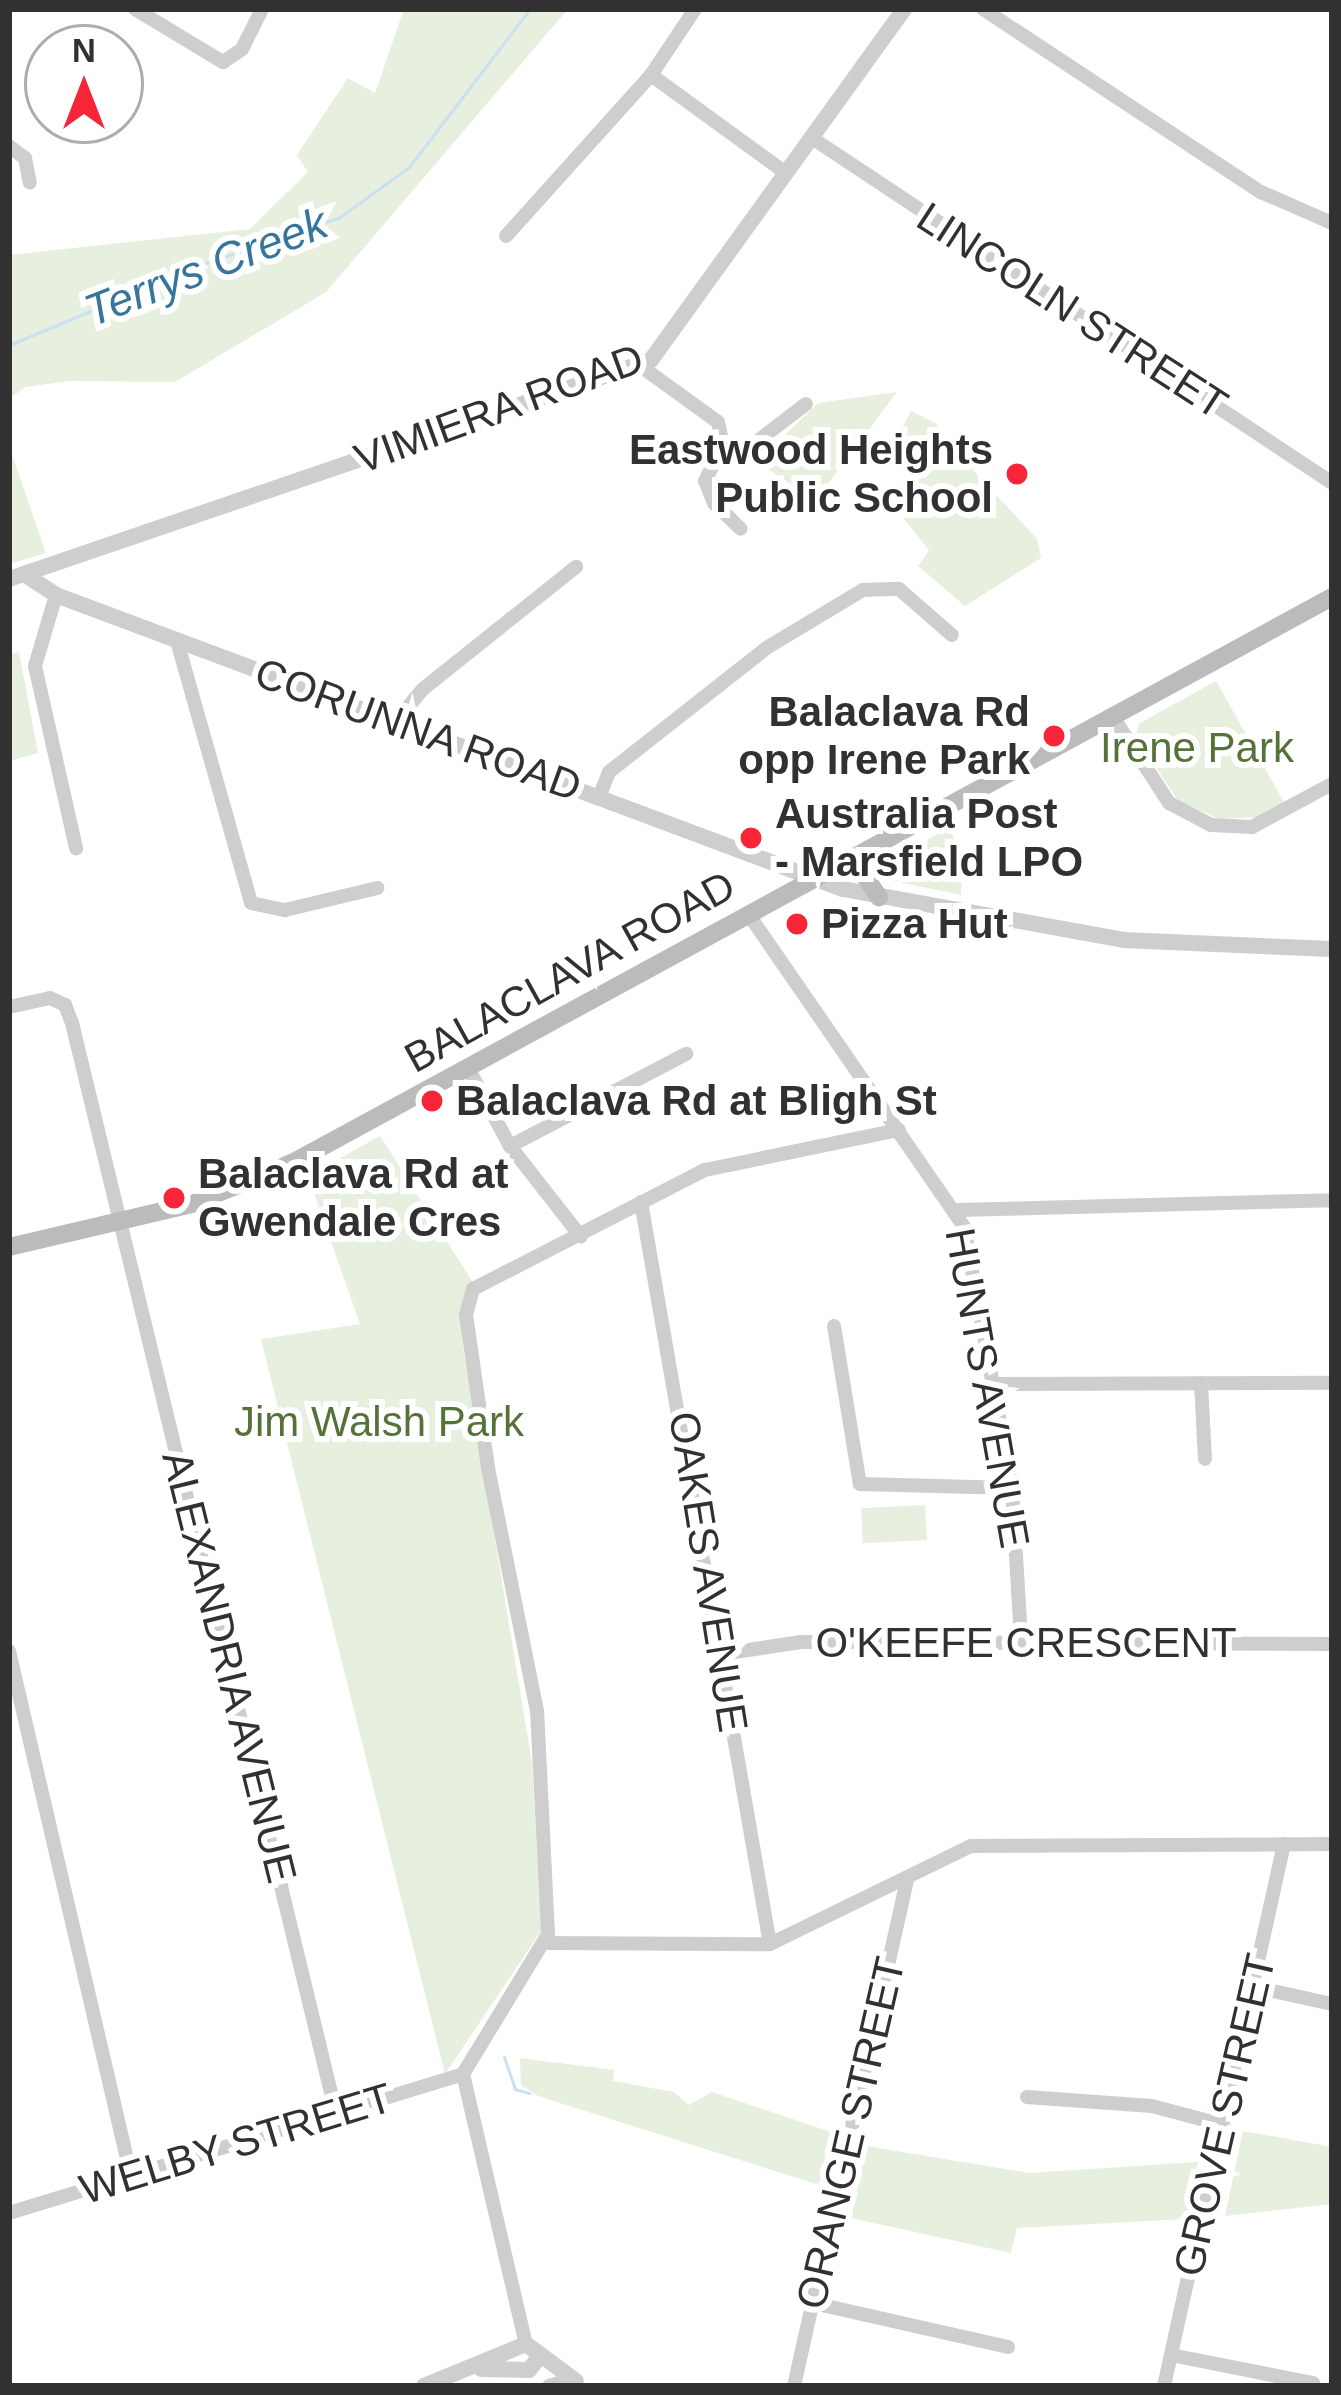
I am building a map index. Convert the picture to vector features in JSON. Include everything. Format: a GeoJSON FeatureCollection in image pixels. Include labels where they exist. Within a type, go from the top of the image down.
{"type":"FeatureCollection","features":[{"type":"Feature","properties":{"kind":"main road","name":"BALACLAVA ROAD"},"geometry":{"type":"LineString","coordinates":[[9,1246],[120,1221],[270,1174],[1332,597]]}},
{"type":"Feature","properties":{"kind":"main road"},"geometry":{"type":"LineString","coordinates":[[868,850],[864,875],[879,897]]}},
{"type":"Feature","properties":{"kind":"street"},"geometry":{"type":"LineString","coordinates":[[135,9],[228,61],[262,9]]}},
{"type":"Feature","properties":{"kind":"street"},"geometry":{"type":"LineString","coordinates":[[506,236],[650,75],[695,9]]}},
{"type":"Feature","properties":{"kind":"street","name":"VIMIERA ROAD"},"geometry":{"type":"LineString","coordinates":[[16,577],[639,365],[667,343],[904,9]]}},
{"type":"Feature","properties":{"kind":"street"},"geometry":{"type":"LineString","coordinates":[[983,9],[1262,192],[1332,223]]}},
{"type":"Feature","properties":{"kind":"street"},"geometry":{"type":"LineString","coordinates":[[650,75],[786,173]]}},
{"type":"Feature","properties":{"kind":"street","name":"LINCOLN STREET"},"geometry":{"type":"LineString","coordinates":[[812,138],[1332,483]]}},
{"type":"Feature","properties":{"kind":"street"},"geometry":{"type":"LineString","coordinates":[[9,146],[26,158],[31,183]]}},
{"type":"Feature","properties":{"kind":"street"},"geometry":{"type":"LineString","coordinates":[[639,365],[718,422],[723,445],[705,481],[714,503],[741,529]]}},
{"type":"Feature","properties":{"kind":"street"},"geometry":{"type":"LineString","coordinates":[[723,445],[747,449],[806,404]]}},
{"type":"Feature","properties":{"kind":"street"},"geometry":{"type":"LineString","coordinates":[[397,720],[423,689],[576,567]]}},
{"type":"Feature","properties":{"kind":"street","name":"CORUNNA ROAD"},"geometry":{"type":"LineString","coordinates":[[16,577],[815,879],[879,897],[1123,940],[1332,949]]}},
{"type":"Feature","properties":{"kind":"street"},"geometry":{"type":"LineString","coordinates":[[599,796],[608,772],[768,647],[863,590],[899,589],[952,635]]}},
{"type":"Feature","properties":{"kind":"street"},"geometry":{"type":"LineString","coordinates":[[56,595],[35,666],[76,848]]}},
{"type":"Feature","properties":{"kind":"street"},"geometry":{"type":"LineString","coordinates":[[177,641],[251,903],[284,910],[377,889]]}},
{"type":"Feature","properties":{"kind":"street"},"geometry":{"type":"LineString","coordinates":[[1113,717],[1169,803],[1210,825],[1252,827],[1332,784]]}},
{"type":"Feature","properties":{"kind":"street","name":"HUNTS AVENUE"},"geometry":{"type":"LineString","coordinates":[[749,915],[958,1210],[1012,1488],[1021,1640]]}},
{"type":"Feature","properties":{"kind":"street","name":"ALEXANDRIA AVENUE"},"geometry":{"type":"LineString","coordinates":[[9,1007],[50,998],[65,1005],[336,2113]]}},
{"type":"Feature","properties":{"kind":"street"},"geometry":{"type":"LineString","coordinates":[[511,1147],[686,1054]]}},
{"type":"Feature","properties":{"kind":"street"},"geometry":{"type":"LineString","coordinates":[[468,1068],[511,1147],[581,1237]]}},
{"type":"Feature","properties":{"kind":"street"},"geometry":{"type":"LineString","coordinates":[[527,2363],[463,2074],[545,1943],[547,1796],[537,1711],[488,1467],[466,1315],[473,1289],[705,1170],[899,1130]]}},
{"type":"Feature","properties":{"kind":"street"},"geometry":{"type":"LineString","coordinates":[[958,1210],[1332,1200]]}},
{"type":"Feature","properties":{"kind":"street","name":"OAKES AVENUE"},"geometry":{"type":"LineString","coordinates":[[641,1202],[770,1944]]}},
{"type":"Feature","properties":{"kind":"street"},"geometry":{"type":"LineString","coordinates":[[834,1326],[860,1484],[1012,1488]]}},
{"type":"Feature","properties":{"kind":"street"},"geometry":{"type":"LineString","coordinates":[[1202,1383],[1205,1459]]}},
{"type":"Feature","properties":{"kind":"street"},"geometry":{"type":"LineString","coordinates":[[995,1384],[1332,1383]]}},
{"type":"Feature","properties":{"kind":"street","name":"O'KEEFE CRESCENT"},"geometry":{"type":"LineString","coordinates":[[722,1654],[801,1642],[1332,1644]]}},
{"type":"Feature","properties":{"kind":"street"},"geometry":{"type":"LineString","coordinates":[[9,1651],[131,2176]]}},
{"type":"Feature","properties":{"kind":"street","name":"GROVE STREET"},"geometry":{"type":"LineString","coordinates":[[1164,2386],[1284,1844]]}},
{"type":"Feature","properties":{"kind":"street"},"geometry":{"type":"LineString","coordinates":[[545,1943],[770,1944],[971,1846],[1332,1844]]}},
{"type":"Feature","properties":{"kind":"street","name":"ORANGE STREET"},"geometry":{"type":"LineString","coordinates":[[794,2386],[907,1880]]}},
{"type":"Feature","properties":{"kind":"street"},"geometry":{"type":"LineString","coordinates":[[1255,1988],[1332,2004]]}},
{"type":"Feature","properties":{"kind":"street","name":"WELBY STREET"},"geometry":{"type":"LineString","coordinates":[[9,2213],[463,2074]]}},
{"type":"Feature","properties":{"kind":"street"},"geometry":{"type":"LineString","coordinates":[[1027,2097],[1152,2106],[1224,2125]]}},
{"type":"Feature","properties":{"kind":"street"},"geometry":{"type":"LineString","coordinates":[[813,2303],[1008,2348]]}},
{"type":"Feature","properties":{"kind":"street"},"geometry":{"type":"LineString","coordinates":[[1171,2355],[1313,2383]]}},
{"type":"Feature","properties":{"kind":"street"},"geometry":{"type":"LineString","coordinates":[[424,2386],[480,2368],[527,2363],[569,2384]]}},
{"type":"Feature","properties":{"kind":"green space"},"geometry":{"type":"Polygon","coordinates":[[[404,9],[568,9],[326,292],[175,382],[69,381],[25,387],[9,399],[9,255],[250,229],[308,172],[297,155],[348,78],[375,93],[404,9]]]}},
{"type":"Feature","properties":{"kind":"green space"},"geometry":{"type":"Polygon","coordinates":[[[897,392],[816,500],[757,462],[818,403],[897,392]]]}},
{"type":"Feature","properties":{"kind":"green space"},"geometry":{"type":"Polygon","coordinates":[[[911,411],[938,425],[911,476],[885,463],[911,411]]]}},
{"type":"Feature","properties":{"kind":"green space"},"geometry":{"type":"Polygon","coordinates":[[[937,431],[1037,539],[1041,558],[965,606],[918,566],[929,550],[890,501],[904,478],[912,478],[937,431]]]}},
{"type":"Feature","properties":{"kind":"green space"},"geometry":{"type":"Polygon","coordinates":[[[9,446],[46,553],[9,564],[9,446]]]}},
{"type":"Feature","properties":{"kind":"green space"},"geometry":{"type":"Polygon","coordinates":[[[19,652],[38,753],[9,761],[9,654],[19,652]]]}},
{"type":"Feature","properties":{"kind":"green space","name":"Irene Park"},"geometry":{"type":"Polygon","coordinates":[[[1216,681],[1285,804],[1260,817],[1219,819],[1178,801],[1135,735],[1140,723],[1216,681]]]}},
{"type":"Feature","properties":{"kind":"green space"},"geometry":{"type":"Polygon","coordinates":[[[950,828],[962,861],[961,895],[880,878],[892,857],[950,828]]]}},
{"type":"Feature","properties":{"kind":"green space","name":"Jim Walsh Park"},"geometry":{"type":"Polygon","coordinates":[[[380,1136],[472,1281],[460,1312],[464,1352],[532,1763],[541,1931],[445,2074],[261,1339],[360,1324],[308,1176],[380,1136]]]}},
{"type":"Feature","properties":{"kind":"green space"},"geometry":{"type":"Polygon","coordinates":[[[925,1505],[927,1540],[863,1543],[861,1508],[925,1505]]]}},
{"type":"Feature","properties":{"kind":"green space"},"geometry":{"type":"Polygon","coordinates":[[[520,2058],[614,2070],[613,2081],[674,2092],[689,2105],[712,2092],[831,2132],[819,2185],[538,2096],[521,2085],[520,2058]]]}},
{"type":"Feature","properties":{"kind":"green space"},"geometry":{"type":"Polygon","coordinates":[[[1243,2131],[1332,2147],[1332,2204],[1225,2216],[1243,2131]]]}},
{"type":"Feature","properties":{"kind":"green space"},"geometry":{"type":"Polygon","coordinates":[[[866,2146],[1029,2173],[1198,2162],[1186,2219],[1017,2228],[1011,2253],[851,2218],[866,2146]]]}},
{"type":"Feature","properties":{"kind":"waterway","name":"Terrys Creek"},"geometry":{"type":"LineString","coordinates":[[9,345],[200,265],[340,217],[409,167],[530,9]]}},
{"type":"Feature","properties":{"kind":"waterway"},"geometry":{"type":"LineString","coordinates":[[504,2057],[515,2089],[529,2093]]}},
{"type":"Feature","properties":{"kind":"place","name":"Eastwood Heights Public School"},"geometry":{"type":"Point","coordinates":[1017,474]}},
{"type":"Feature","properties":{"kind":"place","name":"Balaclava Rd opp Irene Park"},"geometry":{"type":"Point","coordinates":[1054,736]}},
{"type":"Feature","properties":{"kind":"place","name":"Australia Post - Marsfield LPO"},"geometry":{"type":"Point","coordinates":[751,838]}},
{"type":"Feature","properties":{"kind":"place","name":"Pizza Hut"},"geometry":{"type":"Point","coordinates":[797,924]}},
{"type":"Feature","properties":{"kind":"place","name":"Balaclava Rd at Bligh St"},"geometry":{"type":"Point","coordinates":[432,1101]}},
{"type":"Feature","properties":{"kind":"place","name":"Balaclava Rd at Gwendale Cres"},"geometry":{"type":"Point","coordinates":[174,1198]}}]}
